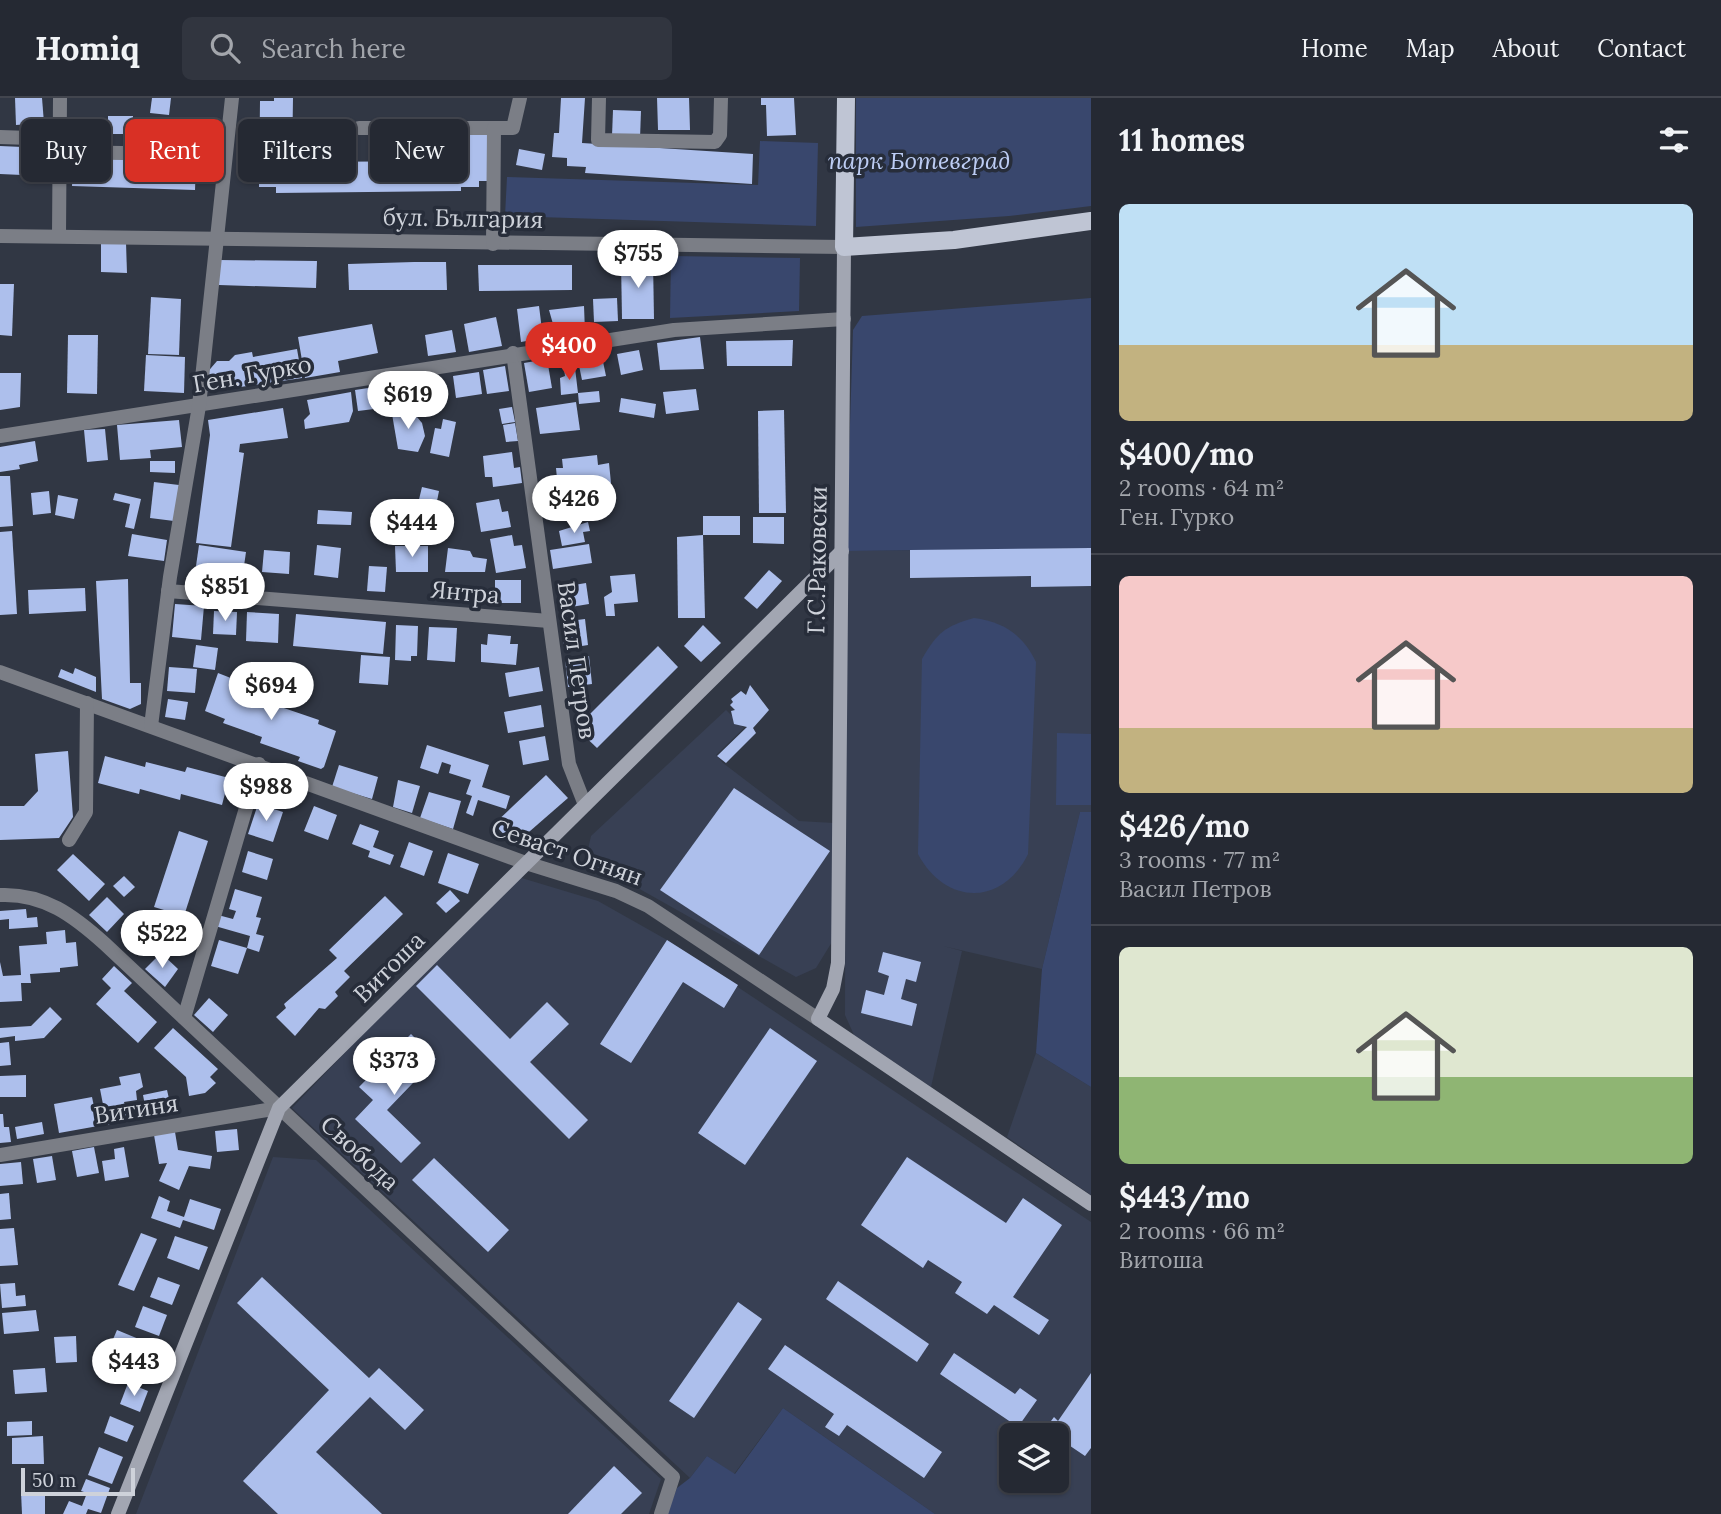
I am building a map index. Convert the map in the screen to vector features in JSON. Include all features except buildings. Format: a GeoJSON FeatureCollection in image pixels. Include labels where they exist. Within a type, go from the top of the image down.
{"type":"FeatureCollection","features":[{"type":"Feature","properties":{"kind":"main road","name":"Г.С.Раковски"},"geometry":{"type":"LineString","coordinates":[[844,247],[846,98]]}},
{"type":"Feature","properties":{"kind":"main road","name":"бул. България"},"geometry":{"type":"LineString","coordinates":[[844,247],[954,240],[1091,222]]}},
{"type":"Feature","properties":{"kind":"street"},"geometry":{"type":"LineString","coordinates":[[60,119],[61,98]]}},
{"type":"Feature","properties":{"kind":"street"},"geometry":{"type":"LineString","coordinates":[[151,726],[168,591],[199,406],[232,98]]}},
{"type":"Feature","properties":{"kind":"street"},"geometry":{"type":"LineString","coordinates":[[359,128],[513,128],[520,98]]}},
{"type":"Feature","properties":{"kind":"street"},"geometry":{"type":"LineString","coordinates":[[598,98],[598,140],[715,142],[720,135],[721,98]]}},
{"type":"Feature","properties":{"kind":"street"},"geometry":{"type":"LineString","coordinates":[[494,128],[494,244]]}},
{"type":"Feature","properties":{"kind":"street"},"geometry":{"type":"LineString","coordinates":[[0,137],[21,140]]}},
{"type":"Feature","properties":{"kind":"street"},"geometry":{"type":"LineString","coordinates":[[59,182],[59,235]]}},
{"type":"Feature","properties":{"kind":"street","name":"бул. България"},"geometry":{"type":"LineString","coordinates":[[0,236],[844,247]]}},
{"type":"Feature","properties":{"kind":"street","name":"Г.С.Раковски"},"geometry":{"type":"LineString","coordinates":[[818,1019],[833,989],[838,963],[844,247]]}},
{"type":"Feature","properties":{"kind":"street","name":"Ген. Гурко"},"geometry":{"type":"LineString","coordinates":[[1,436],[674,330],[844,319]]}},
{"type":"Feature","properties":{"kind":"street","name":"Васил Петров"},"geometry":{"type":"LineString","coordinates":[[513,354],[569,764],[585,805]]}},
{"type":"Feature","properties":{"kind":"street","name":"Витоша"},"geometry":{"type":"LineString","coordinates":[[118,1514],[279,1108],[842,551]]}},
{"type":"Feature","properties":{"kind":"street","name":"Янтра"},"geometry":{"type":"LineString","coordinates":[[168,591],[549,621]]}},
{"type":"Feature","properties":{"kind":"street","name":"Севаст Огнян"},"geometry":{"type":"LineString","coordinates":[[0,672],[526,863],[606,888],[648,906],[1091,1204]]}},
{"type":"Feature","properties":{"kind":"street"},"geometry":{"type":"LineString","coordinates":[[69,840],[86,812],[86,703]]}},
{"type":"Feature","properties":{"kind":"street"},"geometry":{"type":"LineString","coordinates":[[184,1018],[259,764]]}},
{"type":"Feature","properties":{"kind":"street","name":"Свобода"},"geometry":{"type":"LineString","coordinates":[[0,895],[28,896],[64,911],[105,944],[184,1018],[673,1477],[660,1514]]}},
{"type":"Feature","properties":{"kind":"street","name":"Витиня"},"geometry":{"type":"LineString","coordinates":[[0,1154],[279,1108]]}},
{"type":"Feature","properties":{"kind":"shaded area"},"geometry":{"type":"Polygon","coordinates":[[[1091,549],[1091,812],[1080,812],[1042,969],[943,946],[962,951],[931,1087],[854,1035],[845,1015],[846,551],[1091,549]]]}},
{"type":"Feature","properties":{"kind":"shaded area"},"geometry":{"type":"Polygon","coordinates":[[[726,710],[744,728],[716,755],[723,763],[799,821],[834,823],[832,942],[816,968],[796,977],[629,883],[604,876],[586,858],[591,836],[726,710]]]}},
{"type":"Feature","properties":{"kind":"shaded area"},"geometry":{"type":"Polygon","coordinates":[[[515,876],[598,901],[667,940],[1091,1222],[1091,1514],[935,1514],[783,1408],[734,1474],[707,1456],[690,1478],[292,1108],[515,876]]]}},
{"type":"Feature","properties":{"kind":"shaded area"},"geometry":{"type":"Polygon","coordinates":[[[1036,1053],[1091,1087],[1091,1195],[1007,1137],[1036,1053]]]}},
{"type":"Feature","properties":{"kind":"shaded area"},"geometry":{"type":"Polygon","coordinates":[[[273,1157],[316,1160],[661,1479],[649,1514],[136,1514],[273,1157]]]}},
{"type":"Feature","properties":{"kind":"green space","name":"парк Ботевград"},"geometry":{"type":"Polygon","coordinates":[[[856,98],[1091,98],[1091,206],[1009,216],[856,227],[856,98]]]}},
{"type":"Feature","properties":{"kind":"green space"},"geometry":{"type":"Polygon","coordinates":[[[760,141],[818,143],[816,226],[505,216],[507,177],[758,185],[760,141]]]}},
{"type":"Feature","properties":{"kind":"green space"},"geometry":{"type":"Polygon","coordinates":[[[671,256],[800,258],[799,311],[670,318],[671,256]]]}},
{"type":"Feature","properties":{"kind":"green space"},"geometry":{"type":"Polygon","coordinates":[[[1091,298],[1091,548],[846,551],[853,330],[862,316],[1091,298]]]}},
{"type":"Feature","properties":{"kind":"green space"},"geometry":{"type":"Polygon","coordinates":[[[974,618],[995,623],[1011,631],[1025,644],[1036,662],[1028,854],[1004,884],[989,891],[973,893],[943,883],[929,871],[918,854],[922,659],[943,632],[974,618]]]}},
{"type":"Feature","properties":{"kind":"green space"},"geometry":{"type":"Polygon","coordinates":[[[1057,733],[1091,734],[1091,805],[1056,805],[1057,733]]]}},
{"type":"Feature","properties":{"kind":"green space"},"geometry":{"type":"Polygon","coordinates":[[[1080,812],[1091,812],[1091,1087],[1036,1053],[1042,969],[1080,812]]]}},
{"type":"Feature","properties":{"kind":"green space"},"geometry":{"type":"Polygon","coordinates":[[[783,1408],[935,1514],[667,1514],[677,1488],[690,1478],[707,1456],[735,1474],[783,1408]]]}}]}
